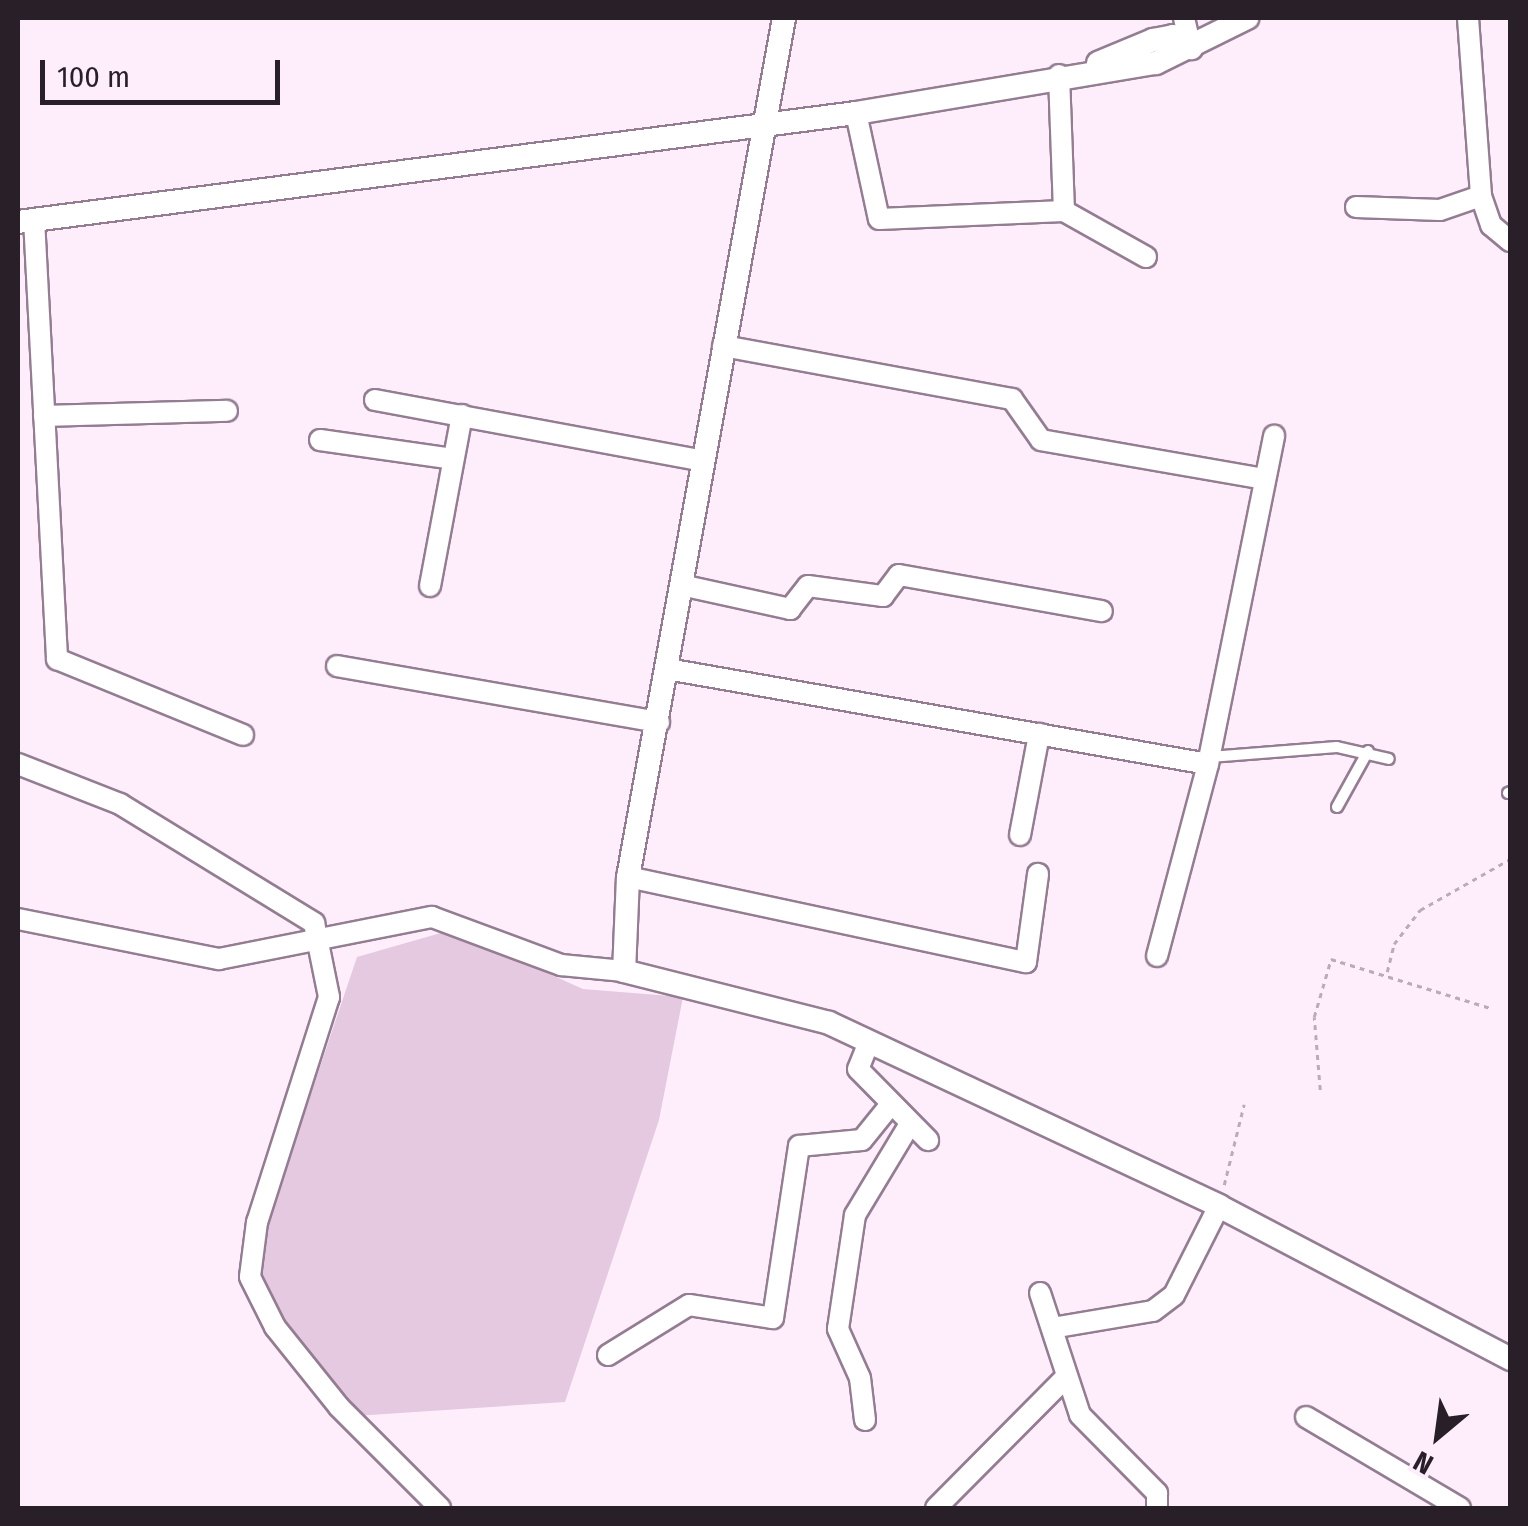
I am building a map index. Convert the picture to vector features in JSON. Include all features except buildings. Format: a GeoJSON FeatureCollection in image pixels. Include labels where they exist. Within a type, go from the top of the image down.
{"type":"FeatureCollection","features":[{"type":"Feature","properties":{"kind":"street"},"geometry":{"type":"LineString","coordinates":[[624,971],[628,877],[659,722],[700,460],[784,18]]}},
{"type":"Feature","properties":{"kind":"street"},"geometry":{"type":"LineString","coordinates":[[1184,18],[1191,48]]}},
{"type":"Feature","properties":{"kind":"street"},"geometry":{"type":"LineString","coordinates":[[243,735],[56,659],[44,416],[26,221],[856,113],[1071,73],[1156,63],[1247,18]]}},
{"type":"Feature","properties":{"kind":"street"},"geometry":{"type":"LineString","coordinates":[[1468,18],[1481,196],[1491,225],[1510,241]]}},
{"type":"Feature","properties":{"kind":"street"},"geometry":{"type":"LineString","coordinates":[[1064,211],[1071,73]]}},
{"type":"Feature","properties":{"kind":"street"},"geometry":{"type":"LineString","coordinates":[[856,113],[879,219],[1064,211],[1146,257]]}},
{"type":"Feature","properties":{"kind":"street"},"geometry":{"type":"LineString","coordinates":[[1356,207],[1440,210],[1481,196]]}},
{"type":"Feature","properties":{"kind":"street"},"geometry":{"type":"LineString","coordinates":[[723,346],[1012,398],[1041,440],[1265,479]]}},
{"type":"Feature","properties":{"kind":"street"},"geometry":{"type":"LineString","coordinates":[[375,400],[700,460]]}},
{"type":"Feature","properties":{"kind":"street"},"geometry":{"type":"LineString","coordinates":[[44,416],[227,411]]}},
{"type":"Feature","properties":{"kind":"street"},"geometry":{"type":"LineString","coordinates":[[430,586],[462,416]]}},
{"type":"Feature","properties":{"kind":"street"},"geometry":{"type":"LineString","coordinates":[[1157,956],[1209,760],[1274,436]]}},
{"type":"Feature","properties":{"kind":"street"},"geometry":{"type":"LineString","coordinates":[[320,440],[453,459]]}},
{"type":"Feature","properties":{"kind":"street"},"geometry":{"type":"LineString","coordinates":[[680,585],[790,609],[808,586],[883,596],[898,575],[1102,611]]}},
{"type":"Feature","properties":{"kind":"street"},"geometry":{"type":"LineString","coordinates":[[337,666],[659,722]]}},
{"type":"Feature","properties":{"kind":"street"},"geometry":{"type":"LineString","coordinates":[[667,669],[1209,760]]}},
{"type":"Feature","properties":{"kind":"street"},"geometry":{"type":"LineString","coordinates":[[1020,835],[1039,734]]}},
{"type":"Feature","properties":{"kind":"street"},"geometry":{"type":"LineString","coordinates":[[18,764],[120,804],[314,923],[329,997],[257,1222],[250,1278],[275,1327],[339,1407],[440,1508]]}},
{"type":"Feature","properties":{"kind":"street"},"geometry":{"type":"LineString","coordinates":[[628,877],[1026,962],[1038,874]]}},
{"type":"Feature","properties":{"kind":"street"},"geometry":{"type":"LineString","coordinates":[[18,920],[219,959],[432,917],[561,965],[624,971],[798,1013],[869,1042],[1219,1206],[1510,1360]]}},
{"type":"Feature","properties":{"kind":"street"},"geometry":{"type":"LineString","coordinates":[[869,1042],[858,1069],[928,1140]]}},
{"type":"Feature","properties":{"kind":"street"},"geometry":{"type":"LineString","coordinates":[[608,1355],[689,1304],[773,1318],[799,1146],[862,1140],[892,1104]]}},
{"type":"Feature","properties":{"kind":"street"},"geometry":{"type":"LineString","coordinates":[[864,1420],[860,1378],[838,1329],[849,1253],[864,1193],[910,1124]]}},
{"type":"Feature","properties":{"kind":"street"},"geometry":{"type":"LineString","coordinates":[[1052,1328],[1154,1311],[1174,1295],[1219,1206]]}},
{"type":"Feature","properties":{"kind":"street"},"geometry":{"type":"LineString","coordinates":[[1040,1293],[1065,1378],[1093,1437],[1156,1493],[1158,1508]]}},
{"type":"Feature","properties":{"kind":"street"},"geometry":{"type":"LineString","coordinates":[[936,1508],[1065,1378]]}},
{"type":"Feature","properties":{"kind":"street"},"geometry":{"type":"LineString","coordinates":[[1306,1418],[1460,1508]]}},
{"type":"Feature","properties":{"kind":"lane"},"geometry":{"type":"LineString","coordinates":[[1337,806],[1368,751]]}},
{"type":"Feature","properties":{"kind":"lane"},"geometry":{"type":"LineString","coordinates":[[1209,760],[1368,751],[1388,759]]}},
{"type":"Feature","properties":{"kind":"path"},"geometry":{"type":"LineString","coordinates":[[1387,974],[1394,944],[1420,910],[1510,858]]}},
{"type":"Feature","properties":{"kind":"path"},"geometry":{"type":"LineString","coordinates":[[1320,1090],[1314,1016],[1328,963],[1337,957],[1490,1008]]}},
{"type":"Feature","properties":{"kind":"path"},"geometry":{"type":"LineString","coordinates":[[1219,1206],[1244,1104]]}},
{"type":"Feature","properties":{"kind":"shaded area"},"geometry":{"type":"Polygon","coordinates":[[[451,930],[583,989],[683,997],[659,1120],[565,1402],[355,1416],[263,1299],[254,1263],[357,957],[451,930]]]}}]}
